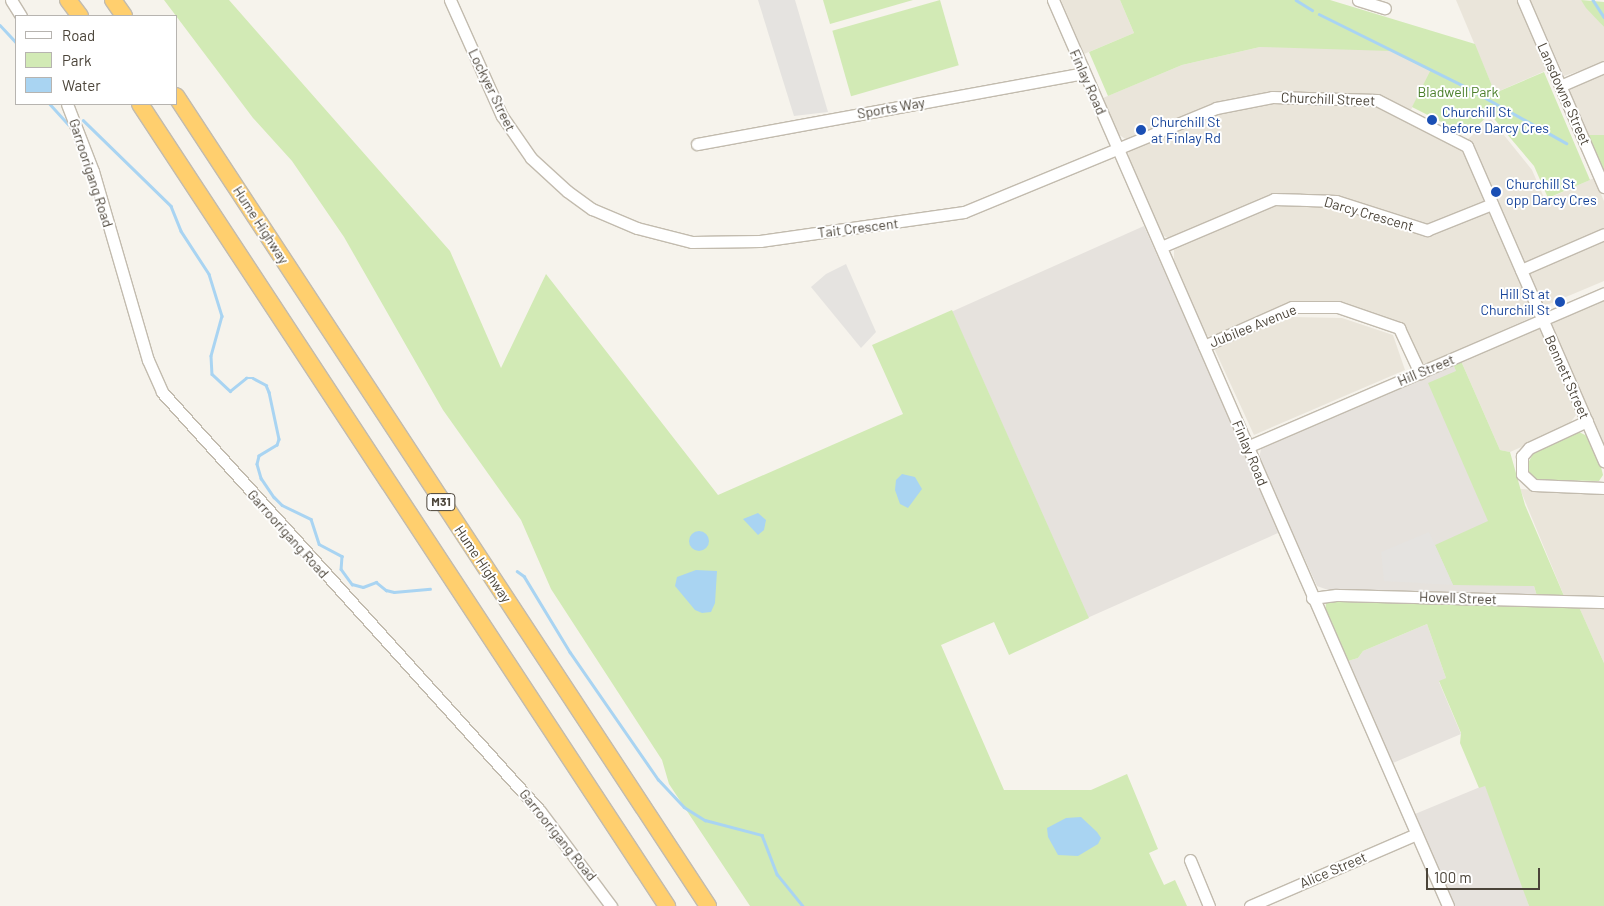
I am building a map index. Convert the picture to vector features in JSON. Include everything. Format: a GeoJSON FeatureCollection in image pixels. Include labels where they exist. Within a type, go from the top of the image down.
{"type":"FeatureCollection","features":[{"type":"Feature","properties":{"kind":"highway"},"geometry":{"type":"LineString","coordinates":[[68,0],[79,15]]}},
{"type":"Feature","properties":{"kind":"highway"},"geometry":{"type":"LineString","coordinates":[[113,0],[123,15]]}},
{"type":"Feature","properties":{"kind":"highway","name":"Hume Highway"},"geometry":{"type":"LineString","coordinates":[[178,99],[708,906]]}},
{"type":"Feature","properties":{"kind":"highway","name":"M31"},"geometry":{"type":"LineString","coordinates":[[141,105],[667,906]]}},
{"type":"Feature","properties":{"kind":"street"},"geometry":{"type":"LineString","coordinates":[[11,0],[20,15]]}},
{"type":"Feature","properties":{"kind":"street","name":"Lockyer Street"},"geometry":{"type":"LineString","coordinates":[[450,0],[490,92],[515,137],[548,176],[592,209]]}},
{"type":"Feature","properties":{"kind":"street","name":"Finlay Road"},"geometry":{"type":"LineString","coordinates":[[1053,0],[1312,598],[1448,906]]}},
{"type":"Feature","properties":{"kind":"street"},"geometry":{"type":"LineString","coordinates":[[1358,0],[1385,8]]}},
{"type":"Feature","properties":{"kind":"street","name":"Lansdowne Street"},"geometry":{"type":"LineString","coordinates":[[1523,0],[1604,187]]}},
{"type":"Feature","properties":{"kind":"street"},"geometry":{"type":"LineString","coordinates":[[1560,86],[1604,67]]}},
{"type":"Feature","properties":{"kind":"street","name":"Sports Way"},"geometry":{"type":"LineString","coordinates":[[697,144],[1084,73]]}},
{"type":"Feature","properties":{"kind":"street","name":"Churchill Street"},"geometry":{"type":"LineString","coordinates":[[1117,148],[1196,114],[1258,99],[1377,100],[1463,142],[1542,320]]}},
{"type":"Feature","properties":{"kind":"street","name":"Garroorigang Road"},"geometry":{"type":"LineString","coordinates":[[67,105],[93,171],[148,360],[162,392],[540,811],[611,906]]}},
{"type":"Feature","properties":{"kind":"street","name":"Tait Crescent"},"geometry":{"type":"LineString","coordinates":[[592,209],[618,222],[674,238],[722,243],[760,241],[964,212],[1012,195],[1117,148]]}},
{"type":"Feature","properties":{"kind":"street","name":"Darcy Crescent"},"geometry":{"type":"LineString","coordinates":[[1161,247],[1274,199],[1336,201],[1427,230],[1492,204]]}},
{"type":"Feature","properties":{"kind":"street"},"geometry":{"type":"LineString","coordinates":[[1521,270],[1604,234]]}},
{"type":"Feature","properties":{"kind":"street","name":"Hill Street"},"geometry":{"type":"LineString","coordinates":[[1248,447],[1604,293]]}},
{"type":"Feature","properties":{"kind":"street","name":"Jubilee Avenue"},"geometry":{"type":"LineString","coordinates":[[1204,346],[1292,307],[1338,307],[1399,328],[1420,373]]}},
{"type":"Feature","properties":{"kind":"street","name":"Bennett Street"},"geometry":{"type":"LineString","coordinates":[[1542,320],[1604,461]]}},
{"type":"Feature","properties":{"kind":"street"},"geometry":{"type":"LineString","coordinates":[[1587,421],[1529,448],[1522,456],[1522,474],[1534,485],[1604,488]]}},
{"type":"Feature","properties":{"kind":"street","name":"Hovell Street"},"geometry":{"type":"LineString","coordinates":[[1312,598],[1336,595],[1604,602]]}},
{"type":"Feature","properties":{"kind":"street","name":"Alice Street"},"geometry":{"type":"LineString","coordinates":[[1250,906],[1416,834]]}},
{"type":"Feature","properties":{"kind":"street"},"geometry":{"type":"LineString","coordinates":[[1190,860],[1210,906]]}},
{"type":"Feature","properties":{"kind":"shaded area"},"geometry":{"type":"Polygon","coordinates":[[[758,0],[795,0],[828,112],[794,116],[758,0]]]}},
{"type":"Feature","properties":{"kind":"shaded area"},"geometry":{"type":"Polygon","coordinates":[[[1061,0],[1120,0],[1134,33],[1084,54],[1061,0]]]}},
{"type":"Feature","properties":{"kind":"shaded area"},"geometry":{"type":"Polygon","coordinates":[[[1456,0],[1517,0],[1547,70],[1495,93],[1456,0]]]}},
{"type":"Feature","properties":{"kind":"shaded area"},"geometry":{"type":"Polygon","coordinates":[[[1530,0],[1581,0],[1604,27],[1604,63],[1564,76],[1530,0]]]}},
{"type":"Feature","properties":{"kind":"shaded area"},"geometry":{"type":"Polygon","coordinates":[[[1260,47],[1369,48],[1391,51],[1430,71],[1410,112],[1382,98],[1268,93],[1127,140],[1118,134],[1103,98],[1182,65],[1260,47]]]}},
{"type":"Feature","properties":{"kind":"shaded area"},"geometry":{"type":"Polygon","coordinates":[[[1604,71],[1604,135],[1588,135],[1569,90],[1604,71]]]}},
{"type":"Feature","properties":{"kind":"shaded area"},"geometry":{"type":"Polygon","coordinates":[[[1261,102],[1373,103],[1462,145],[1486,197],[1485,202],[1433,226],[1281,194],[1170,239],[1162,235],[1128,158],[1129,148],[1195,118],[1261,102]]]}},
{"type":"Feature","properties":{"kind":"shaded area"},"geometry":{"type":"Polygon","coordinates":[[[1491,119],[1532,170],[1545,200],[1594,178],[1604,201],[1604,231],[1524,266],[1468,139],[1491,119]]]}},
{"type":"Feature","properties":{"kind":"shaded area"},"geometry":{"type":"Polygon","coordinates":[[[1323,203],[1422,232],[1489,211],[1535,316],[1426,364],[1420,362],[1405,330],[1299,302],[1212,338],[1206,335],[1174,262],[1174,249],[1270,204],[1323,203]]]}},
{"type":"Feature","properties":{"kind":"shaded area"},"geometry":{"type":"Polygon","coordinates":[[[1144,226],[1280,532],[1088,617],[952,311],[1144,226]]]}},
{"type":"Feature","properties":{"kind":"shaded area"},"geometry":{"type":"Polygon","coordinates":[[[1604,238],[1604,281],[1542,307],[1526,272],[1604,238]]]}},
{"type":"Feature","properties":{"kind":"shaded area"},"geometry":{"type":"Polygon","coordinates":[[[846,264],[876,332],[861,348],[811,287],[826,274],[846,264]]]}},
{"type":"Feature","properties":{"kind":"shaded area"},"geometry":{"type":"Polygon","coordinates":[[[1604,299],[1604,449],[1551,325],[1558,319],[1604,299]]]}},
{"type":"Feature","properties":{"kind":"shaded area"},"geometry":{"type":"Polygon","coordinates":[[[1291,317],[1342,318],[1393,335],[1405,370],[1254,435],[1214,348],[1291,317]]]}},
{"type":"Feature","properties":{"kind":"shaded area"},"geometry":{"type":"Polygon","coordinates":[[[1540,328],[1576,415],[1567,427],[1510,452],[1500,450],[1461,361],[1540,328]]]}},
{"type":"Feature","properties":{"kind":"shaded area"},"geometry":{"type":"Polygon","coordinates":[[[1453,364],[1490,444],[1537,596],[1328,590],[1317,586],[1259,459],[1261,449],[1453,364]]]}},
{"type":"Feature","properties":{"kind":"shaded area"},"geometry":{"type":"Polygon","coordinates":[[[1520,489],[1604,494],[1604,597],[1564,596],[1520,489]]]}},
{"type":"Feature","properties":{"kind":"shaded area"},"geometry":{"type":"Polygon","coordinates":[[[1429,532],[1453,585],[1384,581],[1381,552],[1429,532]]]}},
{"type":"Feature","properties":{"kind":"shaded area"},"geometry":{"type":"Polygon","coordinates":[[[1579,607],[1604,607],[1604,663],[1582,614],[1579,607]]]}},
{"type":"Feature","properties":{"kind":"shaded area"},"geometry":{"type":"Polygon","coordinates":[[[1427,624],[1446,678],[1439,682],[1461,734],[1393,763],[1348,661],[1358,658],[1363,651],[1427,624]]]}},
{"type":"Feature","properties":{"kind":"shaded area"},"geometry":{"type":"Polygon","coordinates":[[[1485,785],[1515,862],[1529,906],[1455,906],[1415,814],[1485,785]]]}},
{"type":"Feature","properties":{"kind":"green space"},"geometry":{"type":"Polygon","coordinates":[[[164,0],[229,0],[450,251],[501,368],[546,274],[718,495],[903,414],[872,345],[952,310],[1089,618],[1009,655],[994,622],[941,645],[1004,790],[1091,790],[1127,774],[1158,849],[1149,853],[1164,885],[1175,880],[1187,906],[750,906],[669,784],[662,760],[551,589],[521,520],[443,410],[344,237],[292,161],[253,118],[178,19],[178,15],[175,15],[164,0]]]}},
{"type":"Feature","properties":{"kind":"green space"},"geometry":{"type":"Polygon","coordinates":[[[823,0],[913,0],[830,24],[823,0]]]}},
{"type":"Feature","properties":{"kind":"green space"},"geometry":{"type":"Polygon","coordinates":[[[940,0],[959,65],[851,96],[832,31],[940,0]]]}},
{"type":"Feature","properties":{"kind":"green space","name":"Bladwell Park"},"geometry":{"type":"Polygon","coordinates":[[[1120,0],[1330,0],[1475,44],[1495,93],[1544,72],[1590,180],[1548,198],[1534,166],[1490,114],[1467,135],[1412,107],[1430,71],[1391,51],[1260,47],[1182,65],[1108,96],[1089,52],[1134,33],[1120,0]]]}},
{"type":"Feature","properties":{"kind":"green space"},"geometry":{"type":"Polygon","coordinates":[[[1581,0],[1604,2],[1604,27],[1586,8],[1581,0]]]}},
{"type":"Feature","properties":{"kind":"green space"},"geometry":{"type":"Polygon","coordinates":[[[1588,135],[1604,135],[1604,171],[1588,135]]]}},
{"type":"Feature","properties":{"kind":"green space"},"geometry":{"type":"Polygon","coordinates":[[[1461,361],[1500,450],[1510,452],[1525,505],[1564,596],[1537,596],[1534,586],[1453,585],[1435,545],[1488,521],[1428,383],[1456,371],[1453,364],[1461,361]]]}},
{"type":"Feature","properties":{"kind":"green space"},"geometry":{"type":"Polygon","coordinates":[[[1579,432],[1587,436],[1601,467],[1603,475],[1599,481],[1537,480],[1530,474],[1527,465],[1534,452],[1579,432]]]}},
{"type":"Feature","properties":{"kind":"green space"},"geometry":{"type":"Polygon","coordinates":[[[1332,599],[1579,607],[1604,663],[1604,906],[1529,906],[1485,786],[1479,788],[1460,743],[1461,733],[1439,681],[1446,678],[1427,624],[1363,651],[1358,658],[1348,661],[1325,613],[1326,603],[1332,599]]]}},
{"type":"Feature","properties":{"kind":"water"},"geometry":{"type":"Polygon","coordinates":[[[902,474],[915,477],[922,489],[908,508],[900,504],[895,490],[896,480],[902,474]]]}},
{"type":"Feature","properties":{"kind":"water"},"geometry":{"type":"Polygon","coordinates":[[[758,513],[766,520],[764,530],[758,535],[743,519],[758,513]]]}},
{"type":"Feature","properties":{"kind":"water"},"geometry":{"type":"Polygon","coordinates":[[[699,531],[706,534],[709,541],[706,548],[699,551],[692,548],[689,541],[692,534],[699,531]]]}},
{"type":"Feature","properties":{"kind":"water"},"geometry":{"type":"Polygon","coordinates":[[[696,570],[717,571],[715,603],[711,612],[702,613],[695,610],[675,586],[677,577],[696,570]]]}},
{"type":"Feature","properties":{"kind":"water"},"geometry":{"type":"Polygon","coordinates":[[[1081,817],[1101,838],[1098,844],[1078,856],[1058,855],[1048,837],[1047,828],[1066,818],[1081,817]]]}},
{"type":"Feature","properties":{"kind":"waterway"},"geometry":{"type":"LineString","coordinates":[[1296,0],[1312,10]]}},
{"type":"Feature","properties":{"kind":"waterway"},"geometry":{"type":"LineString","coordinates":[[1593,0],[1604,17]]}},
{"type":"Feature","properties":{"kind":"waterway"},"geometry":{"type":"LineString","coordinates":[[1319,14],[1466,87],[1566,143]]}},
{"type":"Feature","properties":{"kind":"waterway"},"geometry":{"type":"LineString","coordinates":[[0,25],[15,41]]}},
{"type":"Feature","properties":{"kind":"waterway"},"geometry":{"type":"LineString","coordinates":[[51,105],[69,125]]}},
{"type":"Feature","properties":{"kind":"waterway"},"geometry":{"type":"LineString","coordinates":[[83,120],[171,206],[181,231],[209,274],[222,316],[211,356],[212,374],[230,391],[246,378],[253,378],[266,385],[279,439],[277,445],[259,456],[257,464],[261,478],[274,497],[282,505],[311,519],[319,544],[342,556],[341,569],[352,584],[363,587],[376,582],[386,590],[394,592],[430,589]]}},
{"type":"Feature","properties":{"kind":"waterway"},"geometry":{"type":"LineString","coordinates":[[517,571],[524,576],[570,652],[658,779],[684,807],[705,820],[762,835],[777,874],[803,906]]}},
{"type":"Feature","properties":{"kind":"place","name":"Churchill St before Darcy Cres"},"geometry":{"type":"Point","coordinates":[1432,120]}},
{"type":"Feature","properties":{"kind":"place","name":"Churchill St at Finlay Rd"},"geometry":{"type":"Point","coordinates":[1141,130]}},
{"type":"Feature","properties":{"kind":"place","name":"Churchill St opp Darcy Cres"},"geometry":{"type":"Point","coordinates":[1496,192]}},
{"type":"Feature","properties":{"kind":"place","name":"Hill St at Churchill St"},"geometry":{"type":"Point","coordinates":[1560,302]}}]}
